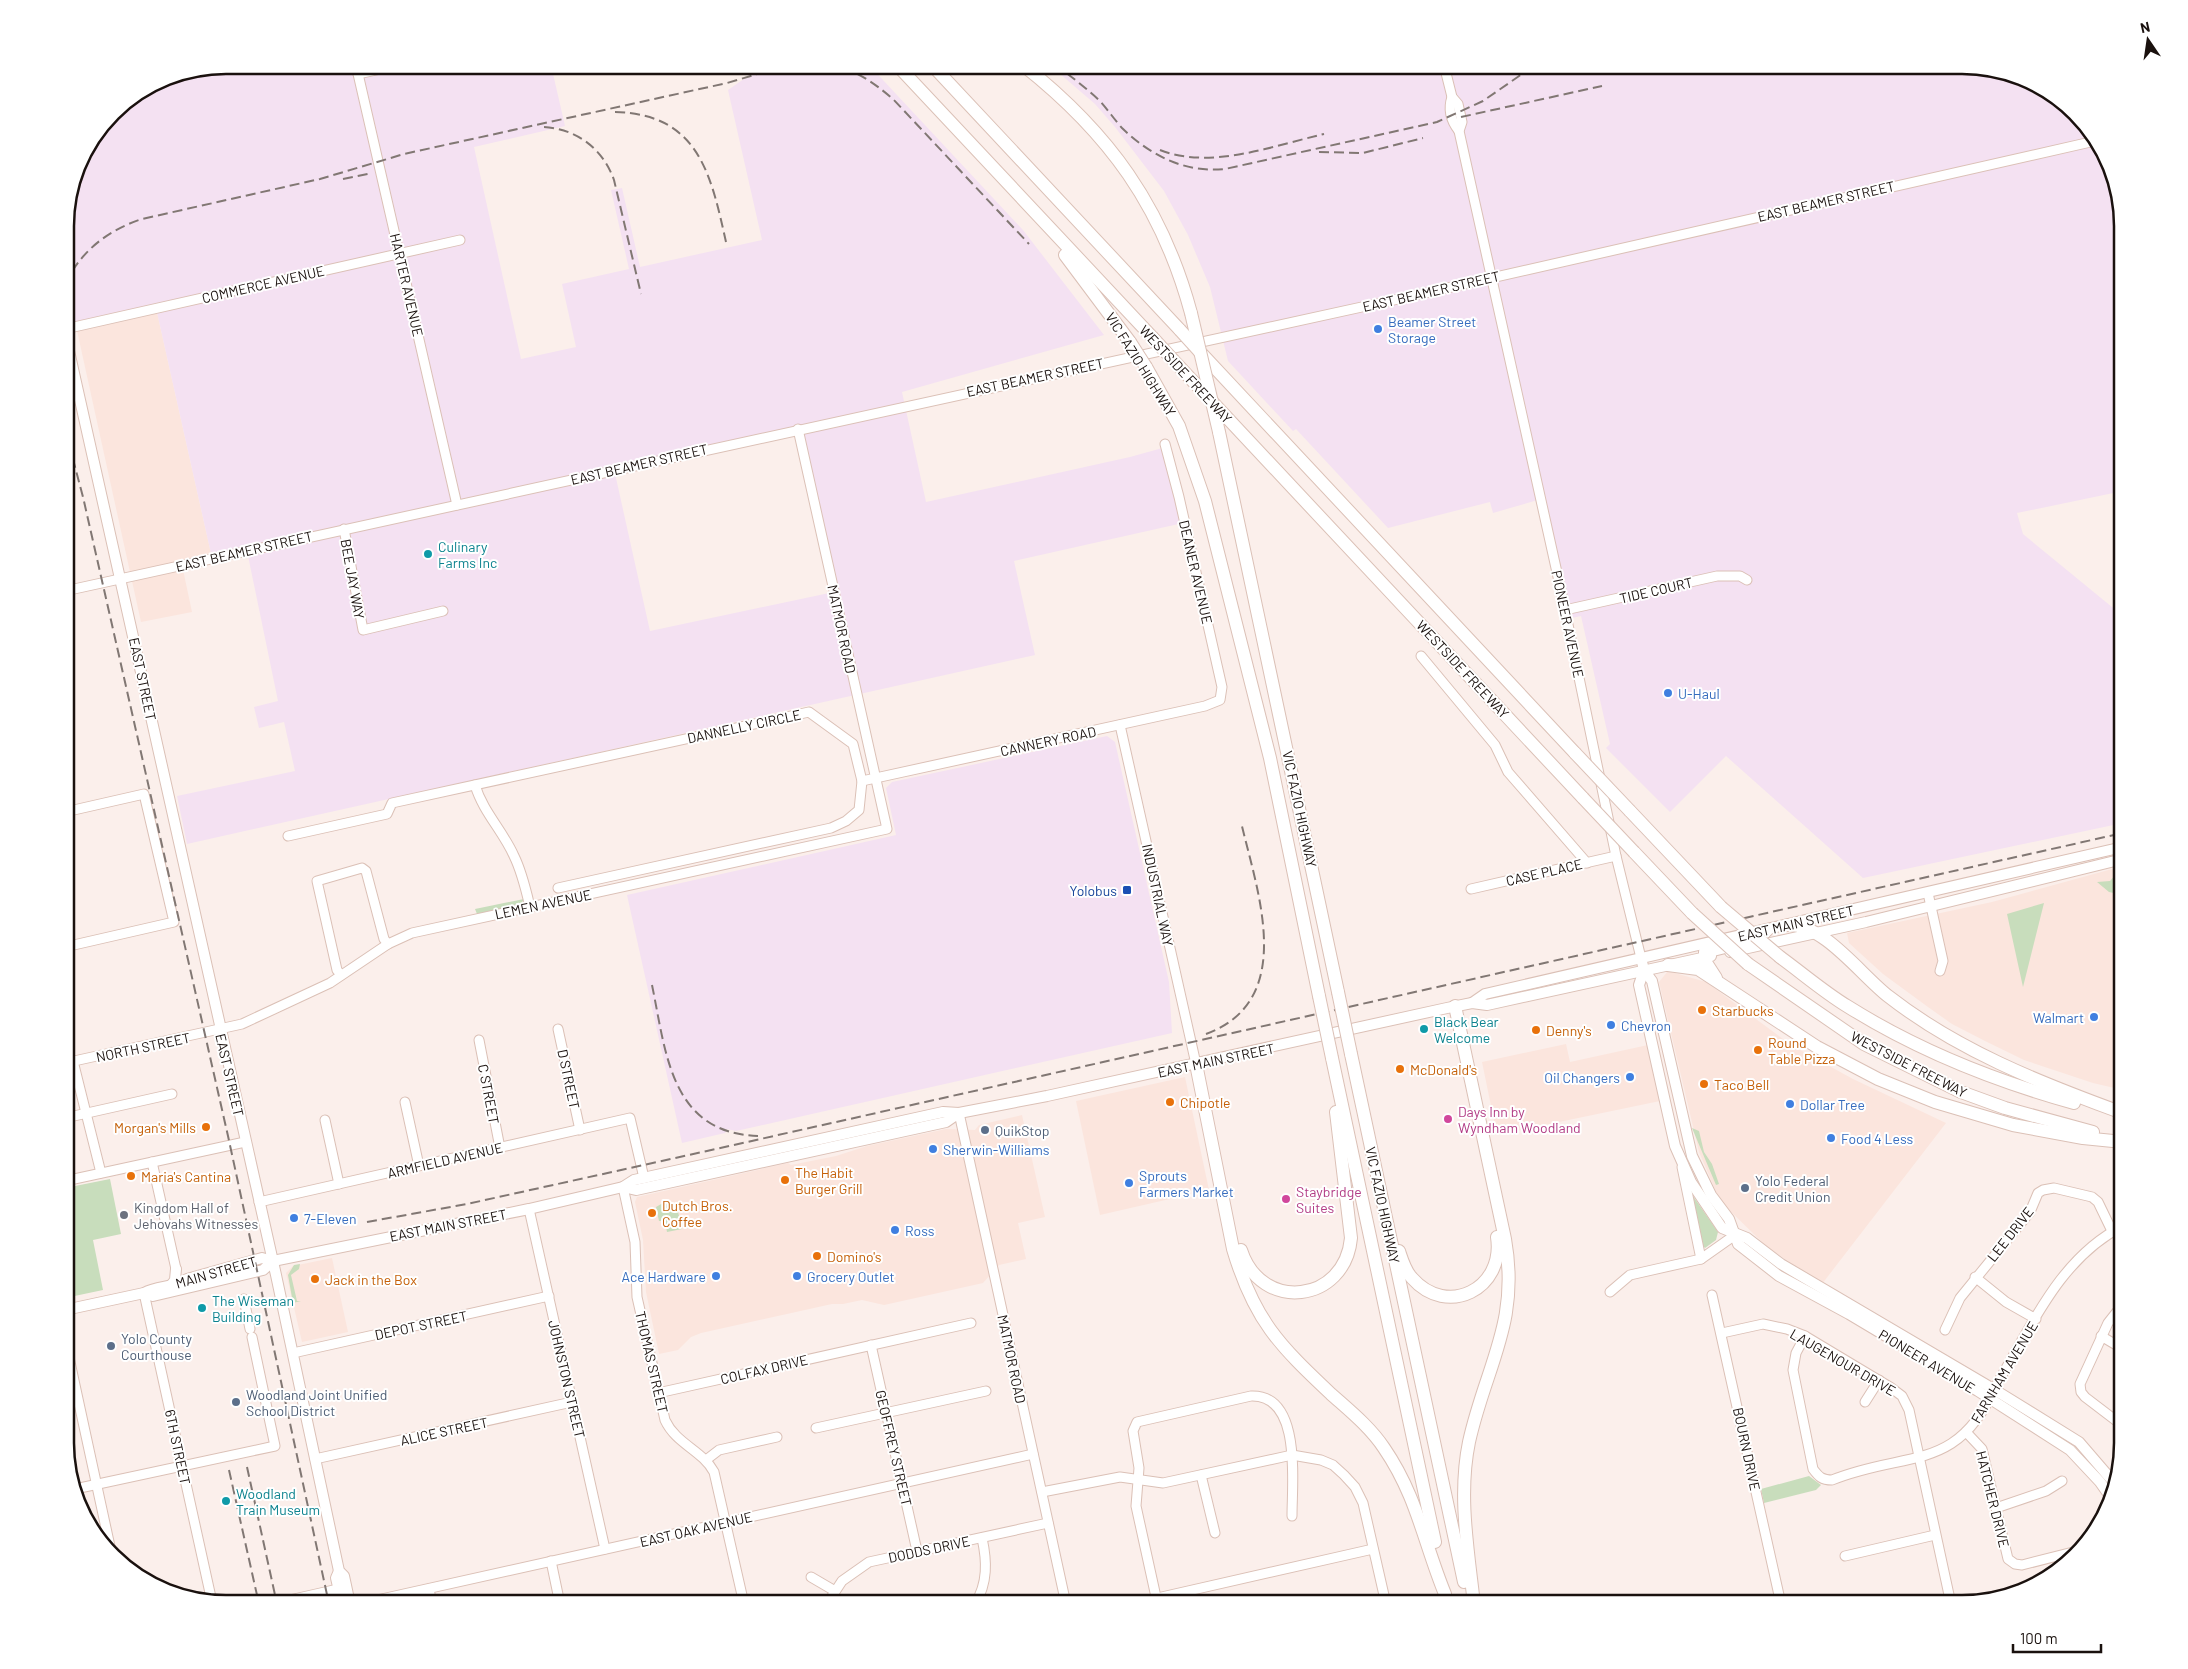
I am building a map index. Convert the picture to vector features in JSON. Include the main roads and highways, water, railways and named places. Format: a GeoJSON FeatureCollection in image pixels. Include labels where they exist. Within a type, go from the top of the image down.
{"type":"FeatureCollection","features":[{"type":"Feature","properties":{"kind":"highway","name":"WESTSIDE FREEWAY"},"geometry":{"type":"LineString","coordinates":[[905,74],[1634,852],[1692,913],[1748,964],[1864,1044],[1960,1092],[2044,1120],[2114,1139]]}},
{"type":"Feature","properties":{"kind":"highway","name":"WESTSIDE FREEWAY"},"geometry":{"type":"LineString","coordinates":[[940,74],[1575,753],[1722,906],[1780,957],[1847,1006],[1930,1051],[2024,1089],[2082,1105],[2114,1111]]}},
{"type":"Feature","properties":{"kind":"highway","name":"VIC FAZIO HIGHWAY"},"geometry":{"type":"LineString","coordinates":[[1035,74],[1050,86],[1122,163],[1154,214],[1180,270],[1192,313],[1219,432],[1381,1199],[1467,1595]]}},
{"type":"Feature","properties":{"kind":"highway","name":"VIC FAZIO HIGHWAY"},"geometry":{"type":"LineString","coordinates":[[1024,201],[1130,342],[1146,367],[1178,426],[1205,501],[1268,749],[1445,1595]]}},
{"type":"Feature","properties":{"kind":"highway"},"geometry":{"type":"LineString","coordinates":[[1788,925],[1801,926],[1818,933],[1887,995],[1920,1020],[1972,1050],[2034,1080],[2114,1110]]}},
{"type":"Feature","properties":{"kind":"highway"},"geometry":{"type":"LineString","coordinates":[[1719,982],[1704,958],[1708,951],[1757,939],[1767,930]]}},
{"type":"Feature","properties":{"kind":"highway"},"geometry":{"type":"LineString","coordinates":[[1668,965],[1693,967],[1817,1047],[1878,1079],[1935,1102],[2013,1126],[2083,1138],[2114,1140]]}},
{"type":"Feature","properties":{"kind":"highway"},"geometry":{"type":"LineString","coordinates":[[1381,1199],[1405,1267],[1410,1277],[1422,1288],[1434,1295],[1461,1296],[1475,1290],[1487,1280],[1495,1268],[1499,1252],[1498,1240],[1451,1007]]}},
{"type":"Feature","properties":{"kind":"highway"},"geometry":{"type":"LineString","coordinates":[[1451,1007],[1505,1239],[1509,1273],[1504,1330],[1477,1412],[1466,1459],[1464,1517],[1473,1595]]}},
{"type":"Feature","properties":{"kind":"highway"},"geometry":{"type":"LineString","coordinates":[[1196,1064],[1204,1076],[1244,1260],[1251,1271],[1270,1288],[1293,1293],[1309,1291],[1331,1280],[1342,1268],[1350,1248],[1350,1225],[1333,1086],[1332,1058]]}},
{"type":"Feature","properties":{"kind":"highway"},"geometry":{"type":"LineString","coordinates":[[1196,1064],[1233,1249],[1242,1278],[1254,1305],[1282,1346],[1368,1428],[1383,1446],[1406,1483],[1417,1510],[1444,1595]]}},
{"type":"Feature","properties":{"kind":"main road","name":"EAST STREET"},"geometry":{"type":"LineString","coordinates":[[74,372],[293,1353],[338,1571],[336,1578],[340,1595]]}},
{"type":"Feature","properties":{"kind":"main road","name":"EAST MAIN STREET"},"geometry":{"type":"LineString","coordinates":[[1472,1003],[1485,994],[2114,849]]}},
{"type":"Feature","properties":{"kind":"main road","name":"EAST MAIN STREET"},"geometry":{"type":"LineString","coordinates":[[623,1188],[634,1180],[943,1112],[959,1114],[1196,1064],[1451,1007],[1472,1003],[1487,1005],[1704,958],[1818,933],[2114,861]]}},
{"type":"Feature","properties":{"kind":"main road","name":"PIONEER AVENUE"},"geometry":{"type":"LineString","coordinates":[[1641,958],[1644,970],[1652,981],[1681,1113],[1698,1170],[1711,1195],[1729,1219],[1738,1244],[1758,1261],[1794,1283],[2078,1442],[2110,1478]]}},
{"type":"Feature","properties":{"kind":"main road","name":"PIONEER AVENUE"},"geometry":{"type":"LineString","coordinates":[[1644,970],[1639,985],[1661,1086],[1680,1160],[1703,1201],[1722,1228],[1735,1235],[1747,1238],[1781,1264],[1849,1303],[1993,1394],[2070,1450],[2106,1491]]}},
{"type":"Feature","properties":{"kind":"main road"},"geometry":{"type":"LineString","coordinates":[[1513,999],[1518,991],[1532,988],[1544,980]]}},
{"type":"Feature","properties":{"kind":"main road"},"geometry":{"type":"LineString","coordinates":[[1657,1064],[1662,1066],[1668,1082],[1677,1094]]}},
{"type":"Feature","properties":{"kind":"main road"},"geometry":{"type":"LineString","coordinates":[[1661,1086],[1668,1092],[1672,1108],[1681,1113]]}},
{"type":"Feature","properties":{"kind":"main road","name":"EAST MAIN STREET"},"geometry":{"type":"LineString","coordinates":[[273,1261],[623,1188],[636,1190],[946,1122],[959,1114]]}},
{"type":"Feature","properties":{"kind":"main road","name":"MAIN STREET"},"geometry":{"type":"LineString","coordinates":[[74,1308],[143,1293],[152,1288],[183,1282],[187,1279],[262,1258],[273,1261]]}},
{"type":"Feature","properties":{"kind":"main road","name":"MAIN STREET"},"geometry":{"type":"LineString","coordinates":[[143,1293],[153,1296],[263,1270],[273,1261]]}},
{"type":"Feature","properties":{"kind":"main road"},"geometry":{"type":"LineString","coordinates":[[172,1284],[175,1280],[176,1269],[182,1278],[187,1279]]}},
{"type":"Feature","properties":{"kind":"main road"},"geometry":{"type":"LineString","coordinates":[[1794,1283],[1803,1284],[1843,1307],[1849,1303]]}},
{"type":"Feature","properties":{"kind":"main road","name":"EAST STREET"},"geometry":{"type":"LineString","coordinates":[[338,1571],[344,1576],[348,1595]]}},
{"type":"Feature","properties":{"kind":"railway"},"geometry":{"type":"LineString","coordinates":[[74,269],[97,243],[118,229],[142,219],[320,179],[404,154],[727,83],[758,74]]}},
{"type":"Feature","properties":{"kind":"railway"},"geometry":{"type":"LineString","coordinates":[[857,74],[893,99],[1029,244]]}},
{"type":"Feature","properties":{"kind":"railway"},"geometry":{"type":"LineString","coordinates":[[1067,74],[1100,101],[1122,128],[1145,147],[1182,165],[1210,170],[1225,169],[1437,122],[1483,101],[1522,74]]}},
{"type":"Feature","properties":{"kind":"railway"},"geometry":{"type":"LineString","coordinates":[[1461,117],[1602,86]]}},
{"type":"Feature","properties":{"kind":"railway"},"geometry":{"type":"LineString","coordinates":[[615,112],[643,115],[666,124],[683,136],[696,153],[706,172],[714,194],[726,242]]}},
{"type":"Feature","properties":{"kind":"railway"},"geometry":{"type":"LineString","coordinates":[[544,127],[578,136],[596,150],[609,169],[614,180],[641,294]]}},
{"type":"Feature","properties":{"kind":"railway"},"geometry":{"type":"LineString","coordinates":[[1160,150],[1180,156],[1200,158],[1221,157],[1263,150],[1324,134]]}},
{"type":"Feature","properties":{"kind":"railway"},"geometry":{"type":"LineString","coordinates":[[1319,152],[1363,153],[1423,138]]}},
{"type":"Feature","properties":{"kind":"railway"},"geometry":{"type":"LineString","coordinates":[[343,179],[368,174]]}},
{"type":"Feature","properties":{"kind":"railway"},"geometry":{"type":"LineString","coordinates":[[74,463],[228,1136],[327,1595]]}},
{"type":"Feature","properties":{"kind":"railway"},"geometry":{"type":"LineString","coordinates":[[1206,1034],[1235,1018],[1253,996],[1262,970],[1264,941],[1261,910],[1241,822]]}},
{"type":"Feature","properties":{"kind":"railway"},"geometry":{"type":"LineString","coordinates":[[367,1222],[467,1204],[707,1151],[2114,835]]}},
{"type":"Feature","properties":{"kind":"railway"},"geometry":{"type":"LineString","coordinates":[[652,985],[668,1061],[677,1084],[689,1105],[706,1121],[729,1131],[758,1136]]}},
{"type":"Feature","properties":{"kind":"railway"},"geometry":{"type":"LineString","coordinates":[[247,1467],[275,1595]]}},
{"type":"Feature","properties":{"kind":"railway"},"geometry":{"type":"LineString","coordinates":[[229,1470],[257,1595]]}},
{"type":"Feature","properties":{"kind":"place","name":"Beamer Street Storage"},"geometry":{"type":"Point","coordinates":[1378,329]}},
{"type":"Feature","properties":{"kind":"place","name":"Culinary Farms Inc"},"geometry":{"type":"Point","coordinates":[428,554]}},
{"type":"Feature","properties":{"kind":"place","name":"U-Haul"},"geometry":{"type":"Point","coordinates":[1668,693]}},
{"type":"Feature","properties":{"kind":"place","name":"Yolobus"},"geometry":{"type":"Point","coordinates":[1127,890]}},
{"type":"Feature","properties":{"kind":"place","name":"Starbucks"},"geometry":{"type":"Point","coordinates":[1702,1010]}},
{"type":"Feature","properties":{"kind":"place","name":"Walmart"},"geometry":{"type":"Point","coordinates":[2094,1017]}},
{"type":"Feature","properties":{"kind":"place","name":"Chevron"},"geometry":{"type":"Point","coordinates":[1611,1025]}},
{"type":"Feature","properties":{"kind":"place","name":"Black Bear Welcome"},"geometry":{"type":"Point","coordinates":[1424,1029]}},
{"type":"Feature","properties":{"kind":"place","name":"Denny's"},"geometry":{"type":"Point","coordinates":[1536,1030]}},
{"type":"Feature","properties":{"kind":"place","name":"Round Table Pizza"},"geometry":{"type":"Point","coordinates":[1758,1050]}},
{"type":"Feature","properties":{"kind":"place","name":"McDonald's"},"geometry":{"type":"Point","coordinates":[1400,1069]}},
{"type":"Feature","properties":{"kind":"place","name":"Oil Changers"},"geometry":{"type":"Point","coordinates":[1630,1077]}},
{"type":"Feature","properties":{"kind":"place","name":"Taco Bell"},"geometry":{"type":"Point","coordinates":[1704,1084]}},
{"type":"Feature","properties":{"kind":"place","name":"Chipotle"},"geometry":{"type":"Point","coordinates":[1170,1102]}},
{"type":"Feature","properties":{"kind":"place","name":"Dollar Tree"},"geometry":{"type":"Point","coordinates":[1790,1104]}},
{"type":"Feature","properties":{"kind":"place","name":"Days Inn by Wyndham Woodland"},"geometry":{"type":"Point","coordinates":[1448,1119]}},
{"type":"Feature","properties":{"kind":"place","name":"Morgan's Mills"},"geometry":{"type":"Point","coordinates":[206,1127]}},
{"type":"Feature","properties":{"kind":"place","name":"QuikStop"},"geometry":{"type":"Point","coordinates":[985,1130]}},
{"type":"Feature","properties":{"kind":"place","name":"Food 4 Less"},"geometry":{"type":"Point","coordinates":[1831,1138]}},
{"type":"Feature","properties":{"kind":"place","name":"Sherwin-Williams"},"geometry":{"type":"Point","coordinates":[933,1149]}},
{"type":"Feature","properties":{"kind":"place","name":"Maria's Cantina"},"geometry":{"type":"Point","coordinates":[131,1176]}},
{"type":"Feature","properties":{"kind":"place","name":"The Habit Burger Grill"},"geometry":{"type":"Point","coordinates":[785,1180]}},
{"type":"Feature","properties":{"kind":"place","name":"Sprouts Farmers Market"},"geometry":{"type":"Point","coordinates":[1129,1183]}},
{"type":"Feature","properties":{"kind":"place","name":"Yolo Federal Credit Union"},"geometry":{"type":"Point","coordinates":[1745,1188]}},
{"type":"Feature","properties":{"kind":"place","name":"Staybridge Suites"},"geometry":{"type":"Point","coordinates":[1286,1199]}},
{"type":"Feature","properties":{"kind":"place","name":"Dutch Bros. Coffee"},"geometry":{"type":"Point","coordinates":[652,1213]}},
{"type":"Feature","properties":{"kind":"place","name":"Kingdom Hall of Jehovahs Witnesses"},"geometry":{"type":"Point","coordinates":[124,1215]}},
{"type":"Feature","properties":{"kind":"place","name":"7-Eleven"},"geometry":{"type":"Point","coordinates":[294,1218]}},
{"type":"Feature","properties":{"kind":"place","name":"Ross"},"geometry":{"type":"Point","coordinates":[895,1230]}},
{"type":"Feature","properties":{"kind":"place","name":"Domino's"},"geometry":{"type":"Point","coordinates":[817,1256]}},
{"type":"Feature","properties":{"kind":"place","name":"Ace Hardware"},"geometry":{"type":"Point","coordinates":[716,1276]}},
{"type":"Feature","properties":{"kind":"place","name":"Grocery Outlet"},"geometry":{"type":"Point","coordinates":[797,1276]}},
{"type":"Feature","properties":{"kind":"place","name":"Jack in the Box"},"geometry":{"type":"Point","coordinates":[315,1279]}},
{"type":"Feature","properties":{"kind":"place","name":"The Wiseman Building"},"geometry":{"type":"Point","coordinates":[202,1308]}},
{"type":"Feature","properties":{"kind":"place","name":"Yolo County Courthouse"},"geometry":{"type":"Point","coordinates":[111,1346]}},
{"type":"Feature","properties":{"kind":"place","name":"Woodland Joint Unified School District"},"geometry":{"type":"Point","coordinates":[236,1402]}},
{"type":"Feature","properties":{"kind":"place","name":"Woodland Train Museum"},"geometry":{"type":"Point","coordinates":[226,1501]}}]}
